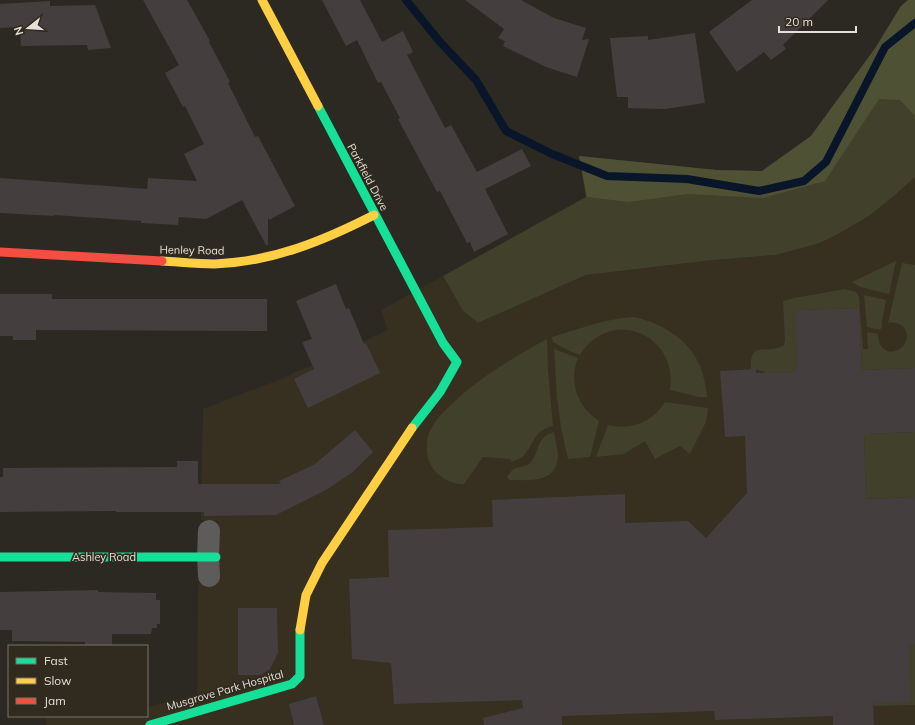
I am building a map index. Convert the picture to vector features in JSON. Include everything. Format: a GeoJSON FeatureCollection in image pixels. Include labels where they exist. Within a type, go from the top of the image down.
{"type":"FeatureCollection","features":[{"type":"Feature","properties":{"kind":"street","name":"Parkfield Drive"},"geometry":{"type":"LineString","coordinates":[[262,0],[374,215],[443,342],[457,362]]}},
{"type":"Feature","properties":{"kind":"street","name":"Henley Road"},"geometry":{"type":"LineString","coordinates":[[0,252],[174,262],[221,263],[274,256],[304,247],[374,215]]}},
{"type":"Feature","properties":{"kind":"street","name":"Musgrove Park Hospital"},"geometry":{"type":"LineString","coordinates":[[150,725],[292,684],[300,676],[300,632],[306,595],[322,562],[407,435],[440,392],[457,362]]}},
{"type":"Feature","properties":{"kind":"street","name":"Ashley Road"},"geometry":{"type":"LineString","coordinates":[[0,558],[211,563],[209,531]]}},
{"type":"Feature","properties":{"kind":"shaded area"},"geometry":{"type":"Polygon","coordinates":[[[915,177],[915,725],[46,725],[47,717],[148,717],[148,707],[197,694],[198,583],[218,583],[218,521],[201,520],[203,409],[281,379],[388,330],[381,310],[443,276],[463,311],[478,323],[586,275],[713,260],[776,255],[820,243],[869,216],[915,177]]]}},
{"type":"Feature","properties":{"kind":"green space"},"geometry":{"type":"Polygon","coordinates":[[[908,0],[915,0],[915,177],[869,216],[820,243],[776,255],[713,260],[586,275],[478,323],[463,311],[443,276],[586,197],[579,156],[716,170],[762,171],[811,136],[876,47],[901,6],[908,0]]]}},
{"type":"Feature","properties":{"kind":"green space"},"geometry":{"type":"Polygon","coordinates":[[[908,0],[915,0],[915,116],[900,100],[879,99],[825,181],[763,198],[687,194],[629,202],[587,197],[579,156],[716,170],[762,171],[811,136],[876,47],[901,6],[908,0]]]}},
{"type":"Feature","properties":{"kind":"green space"},"geometry":{"type":"Polygon","coordinates":[[[896,261],[889,294],[860,287],[852,282],[896,261]]]}},
{"type":"Feature","properties":{"kind":"green space"},"geometry":{"type":"Polygon","coordinates":[[[902,263],[915,265],[915,368],[862,370],[859,308],[796,310],[797,372],[767,373],[756,369],[751,369],[751,360],[756,351],[778,348],[784,345],[783,301],[845,289],[856,292],[859,297],[863,349],[868,349],[867,332],[878,334],[880,344],[884,349],[890,352],[901,348],[907,337],[905,329],[898,323],[888,323],[902,263]]]}},
{"type":"Feature","properties":{"kind":"green space"},"geometry":{"type":"Polygon","coordinates":[[[864,295],[886,300],[882,327],[880,330],[867,327],[864,295]]]}},
{"type":"Feature","properties":{"kind":"green space"},"geometry":{"type":"Polygon","coordinates":[[[633,317],[662,327],[689,347],[703,374],[707,397],[699,397],[670,390],[670,370],[664,354],[653,341],[640,333],[624,330],[608,332],[593,340],[580,355],[553,342],[552,337],[602,322],[633,317]]]}},
{"type":"Feature","properties":{"kind":"green space"},"geometry":{"type":"Polygon","coordinates":[[[547,339],[553,426],[538,434],[529,449],[521,458],[517,460],[512,462],[510,459],[483,457],[464,484],[454,483],[440,476],[433,469],[429,461],[427,451],[428,436],[437,419],[458,398],[490,373],[547,339]]]}},
{"type":"Feature","properties":{"kind":"green space"},"geometry":{"type":"Polygon","coordinates":[[[554,349],[578,358],[574,376],[577,393],[585,409],[599,421],[590,457],[568,459],[561,428],[557,398],[554,349]]]}},
{"type":"Feature","properties":{"kind":"green space"},"geometry":{"type":"Polygon","coordinates":[[[665,402],[708,408],[706,422],[690,454],[680,446],[655,459],[645,441],[624,454],[596,457],[608,425],[625,426],[640,423],[654,415],[665,402]]]}},
{"type":"Feature","properties":{"kind":"green space"},"geometry":{"type":"Polygon","coordinates":[[[554,432],[558,456],[553,472],[547,476],[533,480],[509,480],[507,477],[512,470],[530,463],[544,437],[554,432]]]}},
{"type":"Feature","properties":{"kind":"green space"},"geometry":{"type":"Polygon","coordinates":[[[915,432],[915,497],[866,499],[864,434],[915,432]]]}},
{"type":"Feature","properties":{"kind":"green space"},"geometry":{"type":"Polygon","coordinates":[[[915,644],[915,705],[873,706],[871,645],[915,644]]]}},
{"type":"Feature","properties":{"kind":"building"},"geometry":{"type":"Polygon","coordinates":[[[143,0],[187,0],[210,41],[209,42],[230,82],[228,83],[255,137],[258,136],[295,206],[269,220],[268,217],[268,245],[266,245],[242,200],[206,219],[179,217],[178,225],[54,215],[0,213],[0,178],[147,189],[148,178],[197,181],[184,154],[204,144],[185,106],[183,107],[165,73],[179,65],[143,0]]]}},
{"type":"Feature","properties":{"kind":"building"},"geometry":{"type":"Polygon","coordinates":[[[322,0],[360,0],[382,42],[403,31],[413,52],[407,55],[445,128],[451,125],[477,172],[522,149],[531,166],[485,189],[508,234],[474,252],[470,242],[467,243],[440,191],[437,192],[398,119],[400,118],[381,82],[378,83],[357,40],[346,46],[322,0]]]}},
{"type":"Feature","properties":{"kind":"building"},"geometry":{"type":"Polygon","coordinates":[[[465,0],[521,0],[554,18],[586,28],[582,40],[589,39],[577,77],[546,67],[503,46],[505,41],[498,38],[504,29],[465,0]]]}},
{"type":"Feature","properties":{"kind":"building"},"geometry":{"type":"Polygon","coordinates":[[[752,0],[828,0],[783,45],[786,49],[771,60],[764,52],[737,72],[709,32],[752,0]]]}},
{"type":"Feature","properties":{"kind":"building"},"geometry":{"type":"Polygon","coordinates":[[[50,1],[50,6],[95,5],[111,48],[88,50],[87,45],[21,46],[20,27],[0,28],[0,4],[50,1]]]}},
{"type":"Feature","properties":{"kind":"building"},"geometry":{"type":"Polygon","coordinates":[[[695,33],[705,103],[665,109],[628,108],[628,97],[617,97],[610,38],[648,36],[648,40],[695,33]]]}},
{"type":"Feature","properties":{"kind":"building"},"geometry":{"type":"Polygon","coordinates":[[[336,284],[346,309],[349,308],[364,344],[366,343],[380,373],[308,408],[294,379],[314,369],[302,342],[312,339],[296,301],[336,284]]]}},
{"type":"Feature","properties":{"kind":"building"},"geometry":{"type":"Polygon","coordinates":[[[0,294],[52,294],[52,299],[267,299],[267,331],[36,330],[36,340],[13,340],[13,336],[0,336],[0,294]]]}},
{"type":"Feature","properties":{"kind":"building"},"geometry":{"type":"Polygon","coordinates":[[[859,308],[862,370],[915,368],[915,432],[864,434],[866,499],[915,497],[915,644],[909,644],[911,702],[873,703],[874,725],[833,725],[833,716],[715,720],[714,711],[562,716],[562,725],[484,725],[483,718],[523,708],[522,700],[394,704],[391,663],[352,659],[349,579],[389,577],[388,530],[493,527],[492,500],[625,494],[625,523],[688,521],[706,538],[747,493],[745,436],[725,437],[720,371],[756,369],[756,373],[797,372],[795,310],[859,308]]]}},
{"type":"Feature","properties":{"kind":"building"},"geometry":{"type":"Polygon","coordinates":[[[355,430],[373,452],[353,472],[326,490],[276,515],[204,516],[204,512],[116,511],[0,512],[0,477],[3,477],[3,468],[177,467],[177,461],[198,461],[198,484],[281,484],[279,481],[315,464],[355,430]]]}},
{"type":"Feature","properties":{"kind":"building"},"geometry":{"type":"Polygon","coordinates":[[[98,590],[98,592],[156,593],[156,600],[160,600],[160,624],[157,624],[157,628],[152,628],[151,634],[112,634],[112,645],[85,645],[85,642],[12,641],[12,630],[0,630],[0,592],[98,590]]]}},
{"type":"Feature","properties":{"kind":"building"},"geometry":{"type":"Polygon","coordinates":[[[238,608],[277,608],[278,653],[270,669],[261,675],[238,675],[238,608]]]}},
{"type":"Feature","properties":{"kind":"building"},"geometry":{"type":"Polygon","coordinates":[[[316,696],[324,725],[294,725],[289,704],[316,696]]]}},
{"type":"Feature","properties":{"kind":"waterway"},"geometry":{"type":"LineString","coordinates":[[406,0],[440,42],[476,80],[506,131],[552,154],[607,176],[687,179],[759,191],[804,181],[826,162],[885,47],[915,23]]}},
{"type":"Feature","properties":{"kind":"traffic: fast"},"geometry":{"type":"LineString","coordinates":[[318,106],[443,343],[457,362],[440,392],[412,428]]}},
{"type":"Feature","properties":{"kind":"traffic: fast"},"geometry":{"type":"LineString","coordinates":[[0,557],[216,557]]}},
{"type":"Feature","properties":{"kind":"traffic: fast"},"geometry":{"type":"LineString","coordinates":[[150,725],[292,684],[300,676],[300,630]]}},
{"type":"Feature","properties":{"kind":"traffic: slow"},"geometry":{"type":"LineString","coordinates":[[262,0],[318,106]]}},
{"type":"Feature","properties":{"kind":"traffic: slow"},"geometry":{"type":"LineString","coordinates":[[162,261],[214,264],[256,259],[277,254],[316,241],[374,215]]}},
{"type":"Feature","properties":{"kind":"traffic: slow"},"geometry":{"type":"LineString","coordinates":[[300,630],[306,595],[322,563],[412,428]]}},
{"type":"Feature","properties":{"kind":"traffic: jam"},"geometry":{"type":"LineString","coordinates":[[0,252],[162,261]]}}]}
